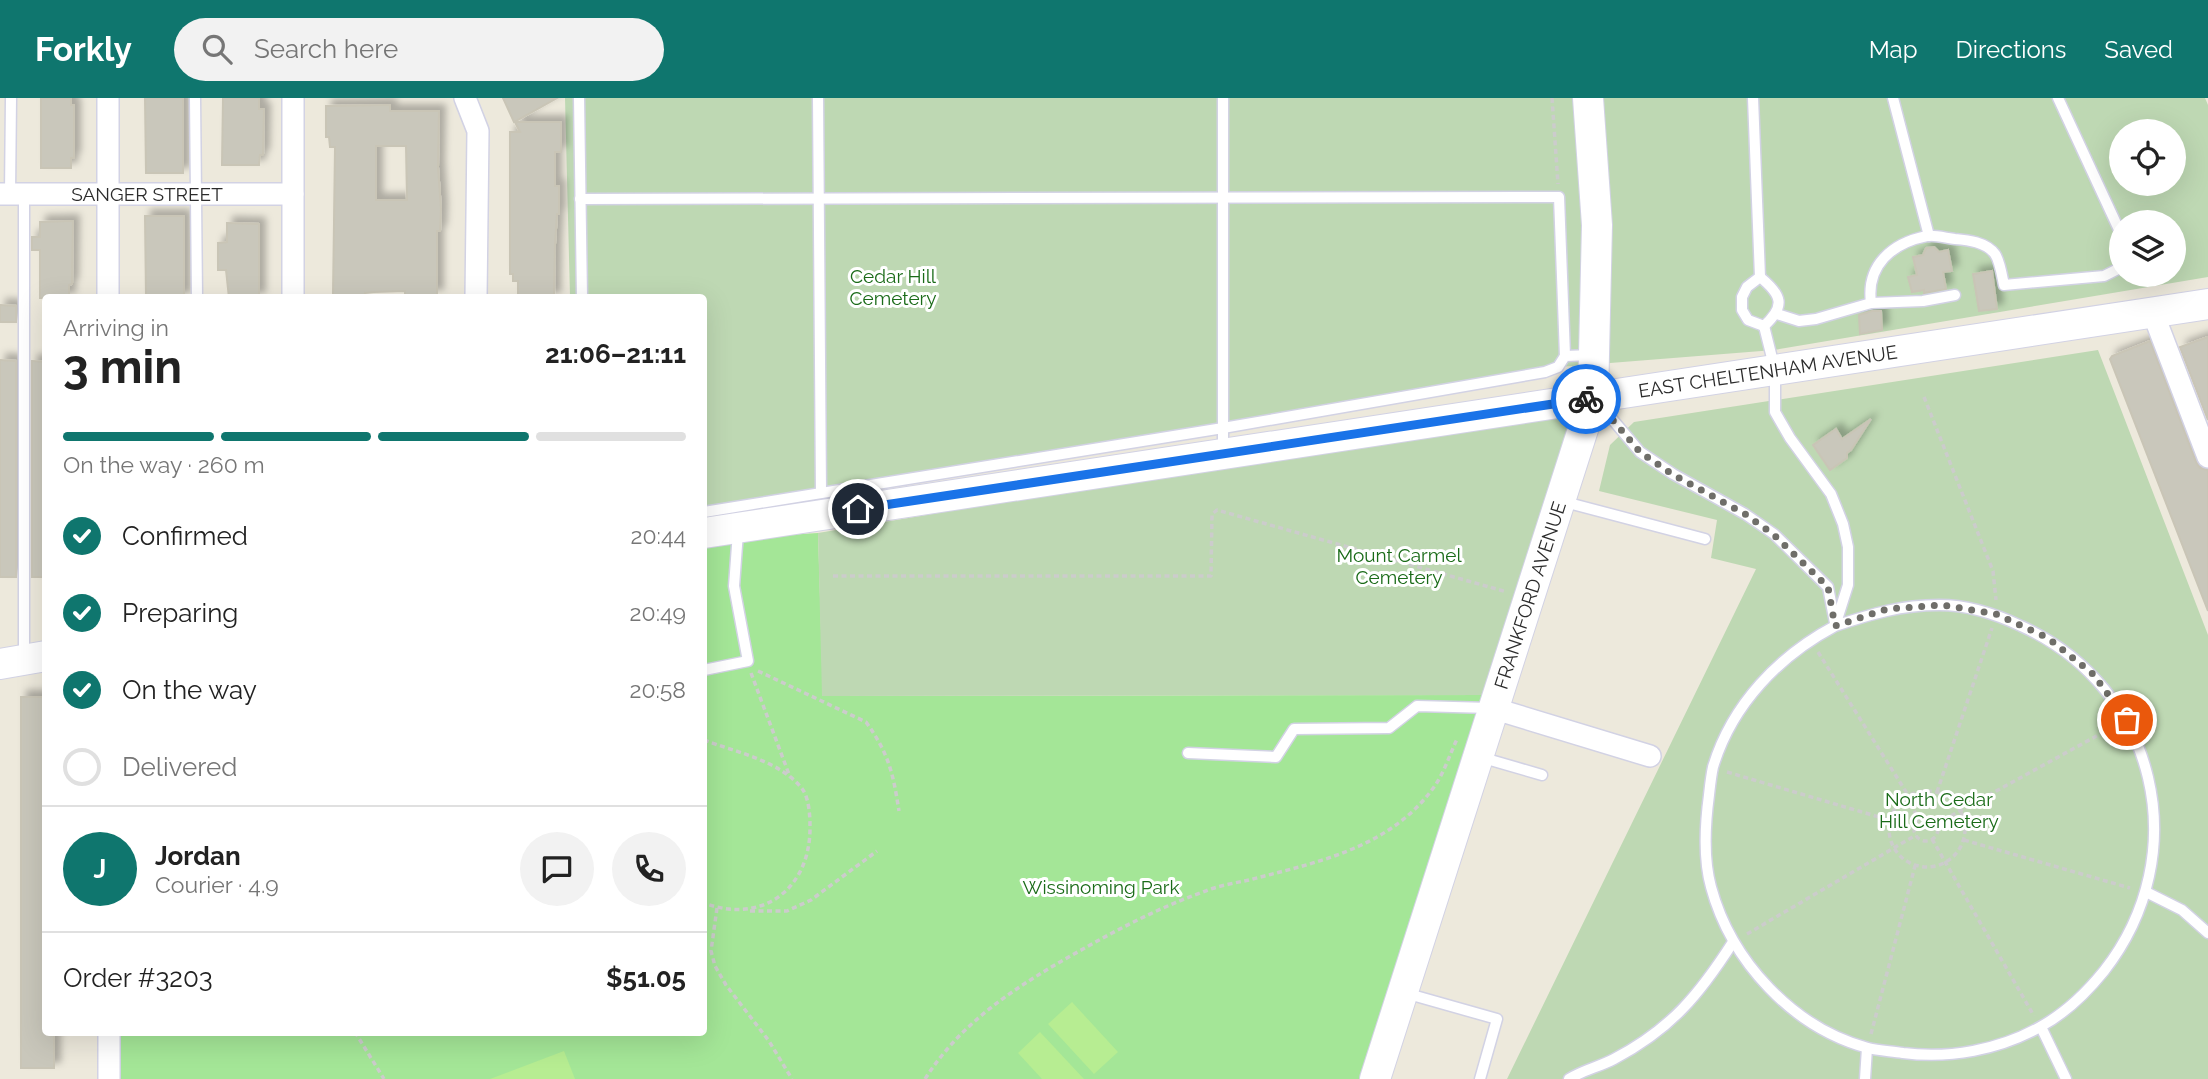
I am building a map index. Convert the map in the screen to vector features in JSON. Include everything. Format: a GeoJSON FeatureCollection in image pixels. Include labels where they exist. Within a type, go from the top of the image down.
{"type":"FeatureCollection","features":[{"type":"Feature","properties":{"kind":"street"},"geometry":{"type":"LineString","coordinates":[[108,98],[108,294]]}},
{"type":"Feature","properties":{"kind":"street"},"geometry":{"type":"LineString","coordinates":[[293,98],[293,294]]}},
{"type":"Feature","properties":{"kind":"street"},"geometry":{"type":"LineString","coordinates":[[465,98],[477,128],[476,294]]}},
{"type":"Feature","properties":{"kind":"street","name":"FRANKFORD AVENUE"},"geometry":{"type":"LineString","coordinates":[[1375,1079],[1477,756],[1480,708],[1529,598],[1594,398],[1597,225],[1588,98]]}},
{"type":"Feature","properties":{"kind":"street","name":"SANGER STREET"},"geometry":{"type":"LineString","coordinates":[[11,194],[293,194]]}},
{"type":"Feature","properties":{"kind":"street","name":"EAST CHELTENHAM AVENUE"},"geometry":{"type":"LineString","coordinates":[[707,532],[1223,441],[1594,398],[2208,304]]}},
{"type":"Feature","properties":{"kind":"street"},"geometry":{"type":"LineString","coordinates":[[2153,313],[2208,457]]}},
{"type":"Feature","properties":{"kind":"street"},"geometry":{"type":"LineString","coordinates":[[1480,708],[1650,756]]}},
{"type":"Feature","properties":{"kind":"street"},"geometry":{"type":"LineString","coordinates":[[109,1036],[109,1079]]}},
{"type":"Feature","properties":{"kind":"lane"},"geometry":{"type":"LineString","coordinates":[[11,98],[23,660]]}},
{"type":"Feature","properties":{"kind":"lane"},"geometry":{"type":"LineString","coordinates":[[195,98],[197,294]]}},
{"type":"Feature","properties":{"kind":"lane"},"geometry":{"type":"LineString","coordinates":[[579,98],[582,294]]}},
{"type":"Feature","properties":{"kind":"lane"},"geometry":{"type":"LineString","coordinates":[[818,98],[821,493]]}},
{"type":"Feature","properties":{"kind":"lane"},"geometry":{"type":"LineString","coordinates":[[1223,98],[1223,441]]}},
{"type":"Feature","properties":{"kind":"lane"},"geometry":{"type":"LineString","coordinates":[[1752,98],[1760,277],[1772,287],[1780,302],[1777,314],[1765,326]]}},
{"type":"Feature","properties":{"kind":"lane"},"geometry":{"type":"LineString","coordinates":[[1893,98],[1929,236]]}},
{"type":"Feature","properties":{"kind":"lane"},"geometry":{"type":"LineString","coordinates":[[2058,98],[2110,210]]}},
{"type":"Feature","properties":{"kind":"lane"},"geometry":{"type":"LineString","coordinates":[[580,199],[1559,197],[1565,356],[1558,367],[1545,372],[1223,441],[821,493],[707,512]]}},
{"type":"Feature","properties":{"kind":"lane"},"geometry":{"type":"LineString","coordinates":[[1871,303],[1875,269],[1884,254],[1929,236],[1969,240],[1983,245],[1995,254],[2004,285],[2109,274]]}},
{"type":"Feature","properties":{"kind":"lane"},"geometry":{"type":"LineString","coordinates":[[1760,277],[1747,287],[1742,297],[1742,310],[1748,320],[1765,326]]}},
{"type":"Feature","properties":{"kind":"lane"},"geometry":{"type":"LineString","coordinates":[[1777,314],[1799,321],[1816,319],[1871,303],[1923,301],[1955,295]]}},
{"type":"Feature","properties":{"kind":"lane"},"geometry":{"type":"LineString","coordinates":[[1765,326],[1775,370],[1774,412],[1831,494],[1849,547],[1848,584],[1835,626]]}},
{"type":"Feature","properties":{"kind":"lane"},"geometry":{"type":"LineString","coordinates":[[1565,356],[1594,355]]}},
{"type":"Feature","properties":{"kind":"lane"},"geometry":{"type":"LineString","coordinates":[[1594,398],[1640,452],[1672,474],[1745,514],[1782,542],[1828,587],[1835,626]]}},
{"type":"Feature","properties":{"kind":"lane"},"geometry":{"type":"LineString","coordinates":[[1561,502],[1705,539]]}},
{"type":"Feature","properties":{"kind":"lane"},"geometry":{"type":"LineString","coordinates":[[707,669],[748,661],[734,586],[738,527]]}},
{"type":"Feature","properties":{"kind":"lane"},"geometry":{"type":"LineString","coordinates":[[1942,605],[1996,614],[2048,638],[2093,674],[2127,720],[2149,775],[2155,834],[2147,892],[2123,946],[2087,992],[2041,1027],[1987,1049],[1929,1056],[1867,1048],[1816,1026],[1769,990],[1733,942],[1711,886],[1704,827],[1713,768],[1735,718],[1768,674],[1810,639],[1835,626],[1887,609],[1942,605]]}},
{"type":"Feature","properties":{"kind":"lane"},"geometry":{"type":"LineString","coordinates":[[1188,753],[1276,757],[1294,729],[1389,727],[1417,706],[1480,708]]}},
{"type":"Feature","properties":{"kind":"lane"},"geometry":{"type":"LineString","coordinates":[[1477,756],[1542,775]]}},
{"type":"Feature","properties":{"kind":"lane"},"geometry":{"type":"LineString","coordinates":[[2147,892],[2182,910],[2208,933]]}},
{"type":"Feature","properties":{"kind":"lane"},"geometry":{"type":"LineString","coordinates":[[1571,1078],[1613,1060],[1680,1013],[1707,982],[1733,942]]}},
{"type":"Feature","properties":{"kind":"lane"},"geometry":{"type":"LineString","coordinates":[[1402,992],[1497,1019],[1480,1079]]}},
{"type":"Feature","properties":{"kind":"lane"},"geometry":{"type":"LineString","coordinates":[[2041,1027],[2066,1079]]}},
{"type":"Feature","properties":{"kind":"lane"},"geometry":{"type":"LineString","coordinates":[[1865,1079],[1867,1048]]}},
{"type":"Feature","properties":{"kind":"path"},"geometry":{"type":"LineString","coordinates":[[1552,98],[1559,197]]}},
{"type":"Feature","properties":{"kind":"path"},"geometry":{"type":"LineString","coordinates":[[833,576],[1211,576],[1212,514],[1217,510],[1529,598]]}},
{"type":"Feature","properties":{"kind":"path"},"geometry":{"type":"LineString","coordinates":[[1810,639],[1907,796],[1919,820]]}},
{"type":"Feature","properties":{"kind":"path"},"geometry":{"type":"LineString","coordinates":[[791,779],[750,667],[866,722],[892,767],[899,811]]}},
{"type":"Feature","properties":{"kind":"path"},"geometry":{"type":"LineString","coordinates":[[925,1079],[985,1010],[1028,980],[1130,923],[1205,891],[1324,861],[1376,838],[1410,816],[1436,785],[1466,720],[1480,708]]}},
{"type":"Feature","properties":{"kind":"path"},"geometry":{"type":"LineString","coordinates":[[1936,824],[2127,720]]}},
{"type":"Feature","properties":{"kind":"path"},"geometry":{"type":"LineString","coordinates":[[707,741],[775,767],[804,791],[810,816],[811,841],[802,873],[769,904],[743,911]]}},
{"type":"Feature","properties":{"kind":"path"},"geometry":{"type":"LineString","coordinates":[[1713,768],[1889,820]]}},
{"type":"Feature","properties":{"kind":"path"},"geometry":{"type":"LineString","coordinates":[[1927,790],[1937,792],[1953,801],[1960,810],[1965,829],[1964,840],[1954,857],[1936,867],[1915,866],[1898,856],[1889,839],[1889,820],[1899,803],[1907,796],[1927,790]]}},
{"type":"Feature","properties":{"kind":"path"},"geometry":{"type":"LineString","coordinates":[[1931,818],[1936,824],[1938,831],[1932,839],[1923,841],[1916,835],[1915,826],[1919,820],[1931,818]]}},
{"type":"Feature","properties":{"kind":"path"},"geometry":{"type":"LineString","coordinates":[[1733,942],[1916,835]]}},
{"type":"Feature","properties":{"kind":"path"},"geometry":{"type":"LineString","coordinates":[[1932,839],[2041,1027]]}},
{"type":"Feature","properties":{"kind":"path"},"geometry":{"type":"LineString","coordinates":[[1964,840],[2147,892]]}},
{"type":"Feature","properties":{"kind":"path"},"geometry":{"type":"LineString","coordinates":[[707,904],[743,911],[787,911],[811,900],[877,851]]}},
{"type":"Feature","properties":{"kind":"path"},"geometry":{"type":"LineString","coordinates":[[1867,1048],[1915,866]]}},
{"type":"Feature","properties":{"kind":"path"},"geometry":{"type":"LineString","coordinates":[[717,908],[711,951],[715,966],[726,985],[769,1041],[792,1079]]}},
{"type":"Feature","properties":{"kind":"path"},"geometry":{"type":"LineString","coordinates":[[357,1036],[384,1079]]}},
{"type":"Feature","properties":{"kind":"green space","name":"Cedar Hill Cemetery"},"geometry":{"type":"Polygon","coordinates":[[[565,98],[2205,98],[2208,105],[2208,277],[2186,281],[2186,210],[2109,210],[2109,287],[2149,287],[1774,350],[1547,368],[707,508],[707,294],[570,294],[565,98]]]}},
{"type":"Feature","properties":{"kind":"green space","name":"North Cedar Hill Cemetery"},"geometry":{"type":"Polygon","coordinates":[[[2098,350],[2208,635],[2208,1079],[1507,1079],[1756,569],[1711,558],[1717,520],[1599,491],[1610,445],[1634,422],[2098,350]]]}},
{"type":"Feature","properties":{"kind":"green space","name":"Mount Carmel Cemetery"},"geometry":{"type":"Polygon","coordinates":[[[1593,398],[1497,695],[822,696],[818,533],[1226,465],[1593,398]]]}},
{"type":"Feature","properties":{"kind":"green space","name":"Wissinoming Park"},"geometry":{"type":"Polygon","coordinates":[[[818,533],[823,696],[1497,695],[1375,1079],[109,1079],[109,1036],[707,1036],[707,540],[818,533]]]}},
{"type":"Feature","properties":{"kind":"green space"},"geometry":{"type":"Polygon","coordinates":[[[1072,1002],[1118,1052],[1094,1074],[1048,1024],[1072,1002]]]}},
{"type":"Feature","properties":{"kind":"green space"},"geometry":{"type":"Polygon","coordinates":[[[1040,1032],[1084,1079],[1042,1079],[1018,1053],[1040,1032]]]}},
{"type":"Feature","properties":{"kind":"green space"},"geometry":{"type":"Polygon","coordinates":[[[564,1051],[575,1079],[490,1079],[564,1051]]]}},
{"type":"Feature","properties":{"kind":"building"},"geometry":{"type":"Polygon","coordinates":[[[41,98],[71,98],[71,105],[74,105],[74,158],[71,158],[71,168],[41,168],[41,98]]]}},
{"type":"Feature","properties":{"kind":"building"},"geometry":{"type":"Polygon","coordinates":[[[145,98],[183,98],[183,173],[146,173],[145,98]]]}},
{"type":"Feature","properties":{"kind":"building"},"geometry":{"type":"Polygon","coordinates":[[[223,98],[259,98],[259,109],[264,109],[263,155],[260,155],[259,165],[222,165],[223,98]]]}},
{"type":"Feature","properties":{"kind":"building"},"geometry":{"type":"Polygon","coordinates":[[[503,98],[557,98],[514,122],[503,98]]]}},
{"type":"Feature","properties":{"kind":"building"},"geometry":{"type":"Polygon","coordinates":[[[390,105],[390,111],[439,111],[438,167],[441,209],[440,231],[437,231],[437,294],[405,294],[405,291],[333,294],[335,147],[330,147],[329,137],[326,137],[326,106],[390,105]],[[376,146],[376,200],[407,200],[406,146],[376,146]]]}},
{"type":"Feature","properties":{"kind":"building"},"geometry":{"type":"Polygon","coordinates":[[[515,122],[561,122],[561,152],[555,152],[555,186],[559,186],[559,214],[555,244],[554,294],[518,294],[518,281],[513,281],[513,274],[510,274],[510,132],[520,132],[515,122]]]}},
{"type":"Feature","properties":{"kind":"building"},"geometry":{"type":"Polygon","coordinates":[[[145,216],[184,216],[184,294],[146,294],[145,216]]]}},
{"type":"Feature","properties":{"kind":"building"},"geometry":{"type":"Polygon","coordinates":[[[73,221],[72,284],[69,285],[69,294],[42,294],[40,298],[40,250],[32,250],[32,237],[40,237],[40,222],[73,221]]]}},
{"type":"Feature","properties":{"kind":"building"},"geometry":{"type":"Polygon","coordinates":[[[227,223],[259,224],[259,294],[229,294],[226,270],[218,270],[218,243],[227,242],[227,223]]]}},
{"type":"Feature","properties":{"kind":"building"},"geometry":{"type":"Polygon","coordinates":[[[1934,247],[1939,252],[1948,250],[1952,271],[1943,272],[1946,289],[1912,292],[1908,277],[1917,275],[1913,257],[1923,255],[1926,248],[1934,247]]]}},
{"type":"Feature","properties":{"kind":"building"},"geometry":{"type":"Polygon","coordinates":[[[1992,271],[1997,309],[1979,311],[1973,274],[1992,271]]]}},
{"type":"Feature","properties":{"kind":"building"},"geometry":{"type":"Polygon","coordinates":[[[0,305],[16,306],[16,322],[0,322],[0,305]]]}},
{"type":"Feature","properties":{"kind":"building"},"geometry":{"type":"Polygon","coordinates":[[[1881,311],[1882,330],[1860,334],[1859,315],[1881,311]]]}},
{"type":"Feature","properties":{"kind":"building"},"geometry":{"type":"Polygon","coordinates":[[[2208,337],[2208,420],[2180,347],[2208,337]]]}},
{"type":"Feature","properties":{"kind":"building"},"geometry":{"type":"Polygon","coordinates":[[[2150,341],[2196,462],[2200,468],[2208,470],[2208,611],[2110,359],[2150,341]]]}},
{"type":"Feature","properties":{"kind":"building"},"geometry":{"type":"Polygon","coordinates":[[[0,360],[16,361],[16,577],[0,577],[0,360]]]}},
{"type":"Feature","properties":{"kind":"building"},"geometry":{"type":"Polygon","coordinates":[[[32,361],[42,362],[42,577],[32,577],[32,361]]]}},
{"type":"Feature","properties":{"kind":"building"},"geometry":{"type":"Polygon","coordinates":[[[1871,419],[1847,453],[1847,458],[1830,470],[1813,445],[1836,429],[1842,439],[1871,419]]]}},
{"type":"Feature","properties":{"kind":"building"},"geometry":{"type":"Polygon","coordinates":[[[21,697],[42,697],[42,1036],[54,1036],[54,1068],[21,1068],[21,697]]]}},
{"type":"Feature","properties":{"kind":"way so far"},"geometry":{"type":"LineString","coordinates":[[1586,399],[1594,398],[1640,452],[1672,474],[1745,514],[1773,534],[1828,587],[1835,626],[1887,609],[1942,605],[1996,614],[2048,638],[2093,674],[2127,720]]}},
{"type":"Feature","properties":{"kind":"route"},"geometry":{"type":"LineString","coordinates":[[858,509],[1586,399]]}}]}
